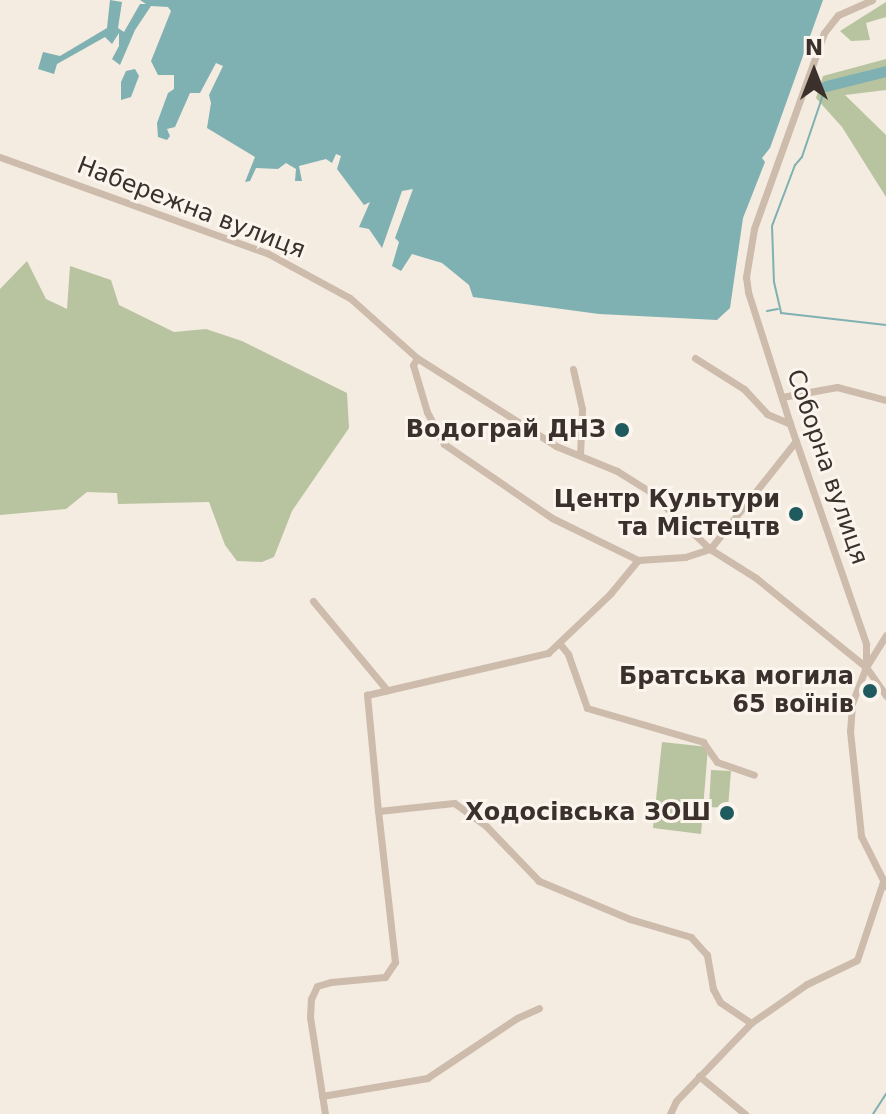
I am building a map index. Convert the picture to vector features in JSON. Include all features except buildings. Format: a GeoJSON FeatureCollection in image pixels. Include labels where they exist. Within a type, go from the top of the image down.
{"type":"FeatureCollection","features":[{"type":"Feature","properties":{"kind":"street","name":"Соборна вулиця"},"geometry":{"type":"LineString","coordinates":[[872,0],[838,15],[824,33],[754,229],[747,262],[748,292],[863,635],[866,667],[852,704],[850,731],[861,836],[884,884]]}},
{"type":"Feature","properties":{"kind":"street","name":"Набережна вулиця"},"geometry":{"type":"LineString","coordinates":[[0,157],[276,257],[350,298],[417,358],[556,446],[617,471],[649,491],[710,549],[756,578],[866,667]]}},
{"type":"Feature","properties":{"kind":"street"},"geometry":{"type":"LineString","coordinates":[[417,358],[413,365],[427,412],[444,444],[552,518],[638,560],[685,557],[710,549],[796,441]]}},
{"type":"Feature","properties":{"kind":"street"},"geometry":{"type":"LineString","coordinates":[[695,358],[744,389],[767,414],[790,424]]}},
{"type":"Feature","properties":{"kind":"street"},"geometry":{"type":"LineString","coordinates":[[573,369],[582,409],[580,455]]}},
{"type":"Feature","properties":{"kind":"street"},"geometry":{"type":"LineString","coordinates":[[782,397],[837,387],[886,400]]}},
{"type":"Feature","properties":{"kind":"street"},"geometry":{"type":"LineString","coordinates":[[325,1114],[310,1017],[311,999],[317,986],[385,977],[395,962],[367,695],[548,653],[638,560]]}},
{"type":"Feature","properties":{"kind":"street"},"geometry":{"type":"LineString","coordinates":[[313,601],[387,690]]}},
{"type":"Feature","properties":{"kind":"street"},"geometry":{"type":"LineString","coordinates":[[886,635],[866,667],[886,696]]}},
{"type":"Feature","properties":{"kind":"street"},"geometry":{"type":"LineString","coordinates":[[560,644],[568,654],[587,708],[703,742],[717,762],[754,775]]}},
{"type":"Feature","properties":{"kind":"street"},"geometry":{"type":"LineString","coordinates":[[378,811],[454,803],[486,826],[545,884],[630,919],[691,937],[707,955],[713,989],[720,1002],[751,1023]]}},
{"type":"Feature","properties":{"kind":"street"},"geometry":{"type":"LineString","coordinates":[[670,1114],[676,1101],[751,1023],[807,984],[857,960],[884,884]]}},
{"type":"Feature","properties":{"kind":"street"},"geometry":{"type":"LineString","coordinates":[[322,1096],[427,1078],[517,1018],[539,1008]]}},
{"type":"Feature","properties":{"kind":"street"},"geometry":{"type":"LineString","coordinates":[[699,1076],[745,1114]]}},
{"type":"Feature","properties":{"kind":"green space"},"geometry":{"type":"Polygon","coordinates":[[[886,2],[886,17],[866,23],[870,40],[851,41],[840,31],[886,2]]]}},
{"type":"Feature","properties":{"kind":"green space"},"geometry":{"type":"Polygon","coordinates":[[[886,59],[886,90],[845,95],[886,135],[886,197],[842,127],[816,98],[823,76],[886,59]]]}},
{"type":"Feature","properties":{"kind":"green space"},"geometry":{"type":"Polygon","coordinates":[[[27,261],[46,299],[67,309],[70,266],[111,280],[119,305],[174,332],[206,329],[242,341],[347,393],[349,428],[292,511],[274,557],[262,562],[237,561],[225,545],[209,502],[118,504],[117,493],[87,492],[66,509],[0,515],[0,289],[27,261]]]}},
{"type":"Feature","properties":{"kind":"green space"},"geometry":{"type":"Polygon","coordinates":[[[662,742],[708,747],[701,834],[653,828],[662,742]]]}},
{"type":"Feature","properties":{"kind":"green space"},"geometry":{"type":"Polygon","coordinates":[[[711,770],[731,771],[728,808],[709,807],[711,770]]]}},
{"type":"Feature","properties":{"kind":"water"},"geometry":{"type":"Polygon","coordinates":[[[110,0],[122,2],[118,28],[124,32],[140,4],[146,4],[140,0],[823,0],[770,148],[762,158],[765,162],[743,218],[730,308],[717,320],[599,314],[473,297],[469,285],[442,263],[412,254],[401,271],[392,266],[399,242],[395,238],[413,189],[402,191],[382,248],[369,229],[359,227],[370,202],[364,205],[337,169],[341,156],[336,154],[332,163],[326,159],[299,166],[302,181],[295,181],[296,169],[286,163],[278,169],[256,168],[250,181],[245,182],[255,157],[207,128],[211,103],[209,95],[223,66],[216,63],[200,93],[190,93],[175,127],[167,129],[170,136],[167,140],[158,137],[157,123],[168,93],[174,89],[174,75],[158,75],[151,61],[171,11],[168,7],[151,6],[135,30],[120,65],[112,59],[119,46],[119,33],[112,44],[105,37],[57,64],[54,74],[38,69],[43,52],[60,56],[107,28],[110,0]]]}},
{"type":"Feature","properties":{"kind":"water"},"geometry":{"type":"Polygon","coordinates":[[[135,69],[139,76],[131,97],[121,100],[121,82],[126,71],[135,69]]]}},
{"type":"Feature","properties":{"kind":"waterway"},"geometry":{"type":"LineString","coordinates":[[826,86],[886,71]]}},
{"type":"Feature","properties":{"kind":"waterway"},"geometry":{"type":"LineString","coordinates":[[826,86],[802,157],[795,165],[772,226],[774,282],[781,313],[886,325]]}},
{"type":"Feature","properties":{"kind":"waterway"},"geometry":{"type":"LineString","coordinates":[[767,311],[778,309]]}},
{"type":"Feature","properties":{"kind":"waterway"},"geometry":{"type":"LineString","coordinates":[[873,1114],[886,1094]]}},
{"type":"Feature","properties":{"kind":"place","name":"Водограй ДНЗ"},"geometry":{"type":"Point","coordinates":[622,430]}},
{"type":"Feature","properties":{"kind":"place","name":"Центр Культури та Містецтв"},"geometry":{"type":"Point","coordinates":[796,514]}},
{"type":"Feature","properties":{"kind":"place","name":"Братська могила 65 воїнів"},"geometry":{"type":"Point","coordinates":[870,691]}},
{"type":"Feature","properties":{"kind":"place","name":"Ходосівська ЗОШ"},"geometry":{"type":"Point","coordinates":[727,813]}}]}
